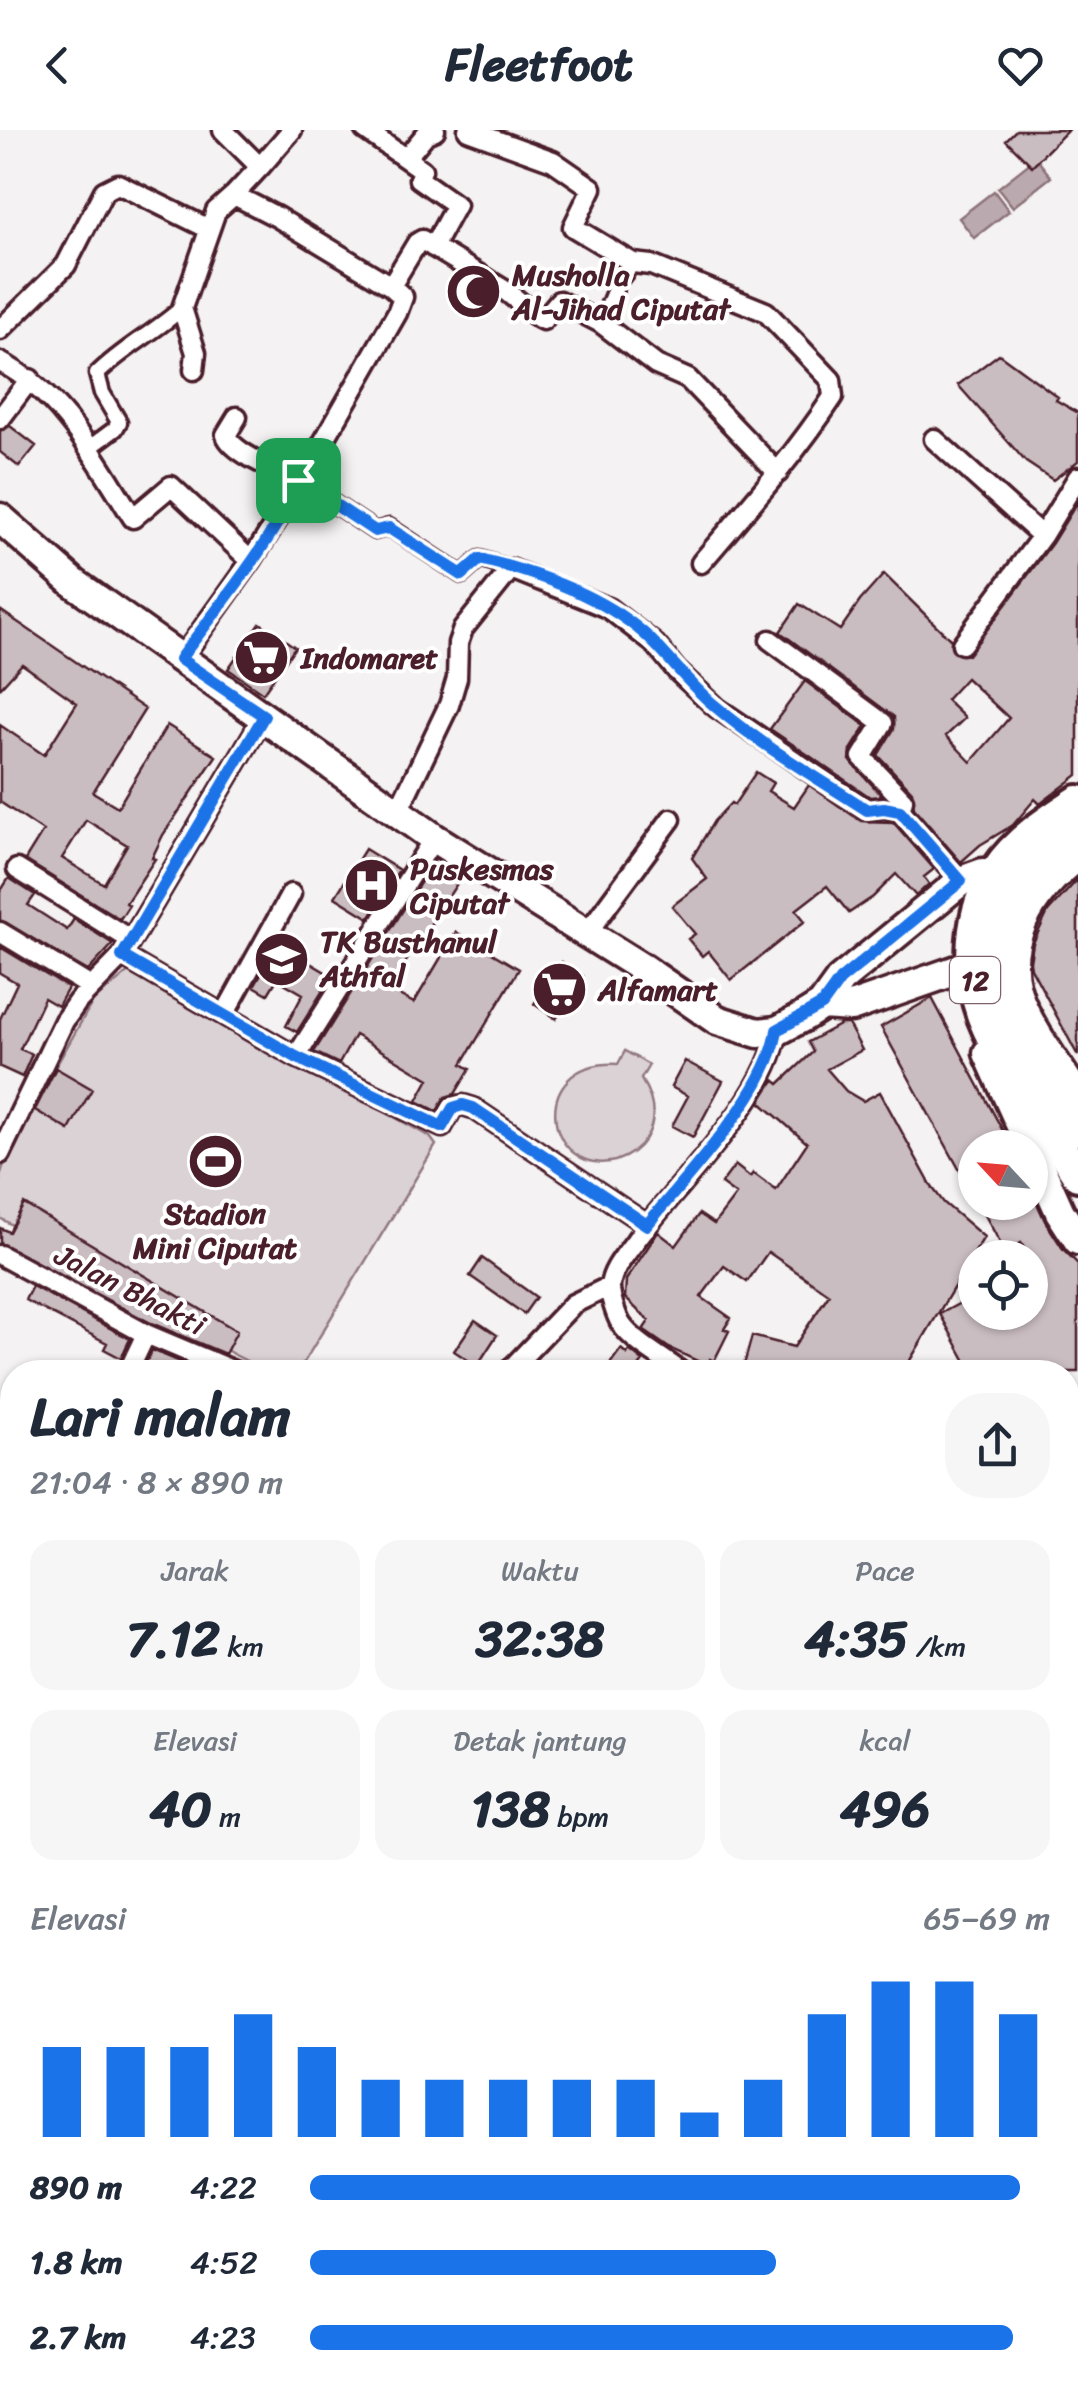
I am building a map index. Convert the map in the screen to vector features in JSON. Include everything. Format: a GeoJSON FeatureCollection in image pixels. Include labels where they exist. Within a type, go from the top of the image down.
{"type":"FeatureCollection","features":[{"type":"Feature","properties":{"kind":"highway","name":"12"},"geometry":{"type":"LineString","coordinates":[[1078,801],[1044,823],[997,870],[977,912],[971,956],[984,1020],[1078,1174]]}},
{"type":"Feature","properties":{"kind":"highway","name":"12"},"geometry":{"type":"LineString","coordinates":[[1078,831],[1062,841],[1020,882],[1003,919],[1000,972],[1014,1019],[1078,1130]]}},
{"type":"Feature","properties":{"kind":"main road"},"geometry":{"type":"LineString","coordinates":[[0,518],[74,583],[434,838],[716,1020],[758,1033],[777,1030],[822,1005],[840,980],[1078,788]]}},
{"type":"Feature","properties":{"kind":"main road"},"geometry":{"type":"LineString","coordinates":[[1074,1083],[1021,1004],[1014,970],[1016,940],[1034,896],[1078,856]]}},
{"type":"Feature","properties":{"kind":"main road"},"geometry":{"type":"LineString","coordinates":[[972,877],[960,969],[971,1012],[1078,1240]]}},
{"type":"Feature","properties":{"kind":"main road"},"geometry":{"type":"LineString","coordinates":[[822,1005],[851,1007],[960,969]]}},
{"type":"Feature","properties":{"kind":"street"},"geometry":{"type":"LineString","coordinates":[[223,130],[260,167]]}},
{"type":"Feature","properties":{"kind":"street"},"geometry":{"type":"LineString","coordinates":[[88,449],[116,430],[119,422],[102,393],[98,374],[182,308],[216,211],[292,130]]}},
{"type":"Feature","properties":{"kind":"street"},"geometry":{"type":"LineString","coordinates":[[364,130],[422,170],[419,180],[456,205],[432,246]]}},
{"type":"Feature","properties":{"kind":"street"},"geometry":{"type":"LineString","coordinates":[[406,158],[434,130]]}},
{"type":"Feature","properties":{"kind":"street"},"geometry":{"type":"LineString","coordinates":[[468,130],[553,161],[592,188],[573,227],[633,262],[651,265],[766,312],[831,380],[833,397],[778,472],[701,563]]}},
{"type":"Feature","properties":{"kind":"street"},"geometry":{"type":"LineString","coordinates":[[0,330],[66,265],[110,186],[118,184],[209,228]]}},
{"type":"Feature","properties":{"kind":"street"},"geometry":{"type":"LineString","coordinates":[[180,659],[294,494],[298,480],[403,303],[403,297],[391,286],[277,217],[234,196]]}},
{"type":"Feature","properties":{"kind":"street"},"geometry":{"type":"LineString","coordinates":[[391,286],[422,240],[506,291],[543,320],[559,301],[601,323],[656,365],[688,379],[778,472]]}},
{"type":"Feature","properties":{"kind":"street"},"geometry":{"type":"LineString","coordinates":[[601,323],[618,282],[633,262]]}},
{"type":"Feature","properties":{"kind":"street"},"geometry":{"type":"LineString","coordinates":[[182,308],[196,353],[194,370]]}},
{"type":"Feature","properties":{"kind":"street"},"geometry":{"type":"LineString","coordinates":[[0,362],[30,379],[66,414],[133,518],[171,486],[251,561]]}},
{"type":"Feature","properties":{"kind":"street"},"geometry":{"type":"LineString","coordinates":[[0,419],[30,379]]}},
{"type":"Feature","properties":{"kind":"street"},"geometry":{"type":"LineString","coordinates":[[237,417],[226,435],[228,443],[298,480],[375,531],[389,528],[462,575],[480,559],[608,608],[656,645],[677,672],[718,708],[867,810],[900,811],[972,877]]}},
{"type":"Feature","properties":{"kind":"street"},"geometry":{"type":"LineString","coordinates":[[934,439],[1042,536]]}},
{"type":"Feature","properties":{"kind":"street"},"geometry":{"type":"LineString","coordinates":[[962,644],[1042,536],[1078,478]]}},
{"type":"Feature","properties":{"kind":"street"},"geometry":{"type":"LineString","coordinates":[[398,812],[449,705],[457,678],[458,643],[464,629],[511,569]]}},
{"type":"Feature","properties":{"kind":"street"},"geometry":{"type":"LineString","coordinates":[[770,640],[883,724],[862,757],[903,800],[900,811]]}},
{"type":"Feature","properties":{"kind":"street"},"geometry":{"type":"LineString","coordinates":[[0,1154],[64,1021],[126,948],[264,716]]}},
{"type":"Feature","properties":{"kind":"street"},"geometry":{"type":"LineString","coordinates":[[586,934],[671,819]]}},
{"type":"Feature","properties":{"kind":"street"},"geometry":{"type":"LineString","coordinates":[[296,1057],[434,838]]}},
{"type":"Feature","properties":{"kind":"street"},"geometry":{"type":"LineString","coordinates":[[17,869],[224,1016],[296,1057],[442,1127],[453,1108],[473,1108],[647,1225]]}},
{"type":"Feature","properties":{"kind":"street"},"geometry":{"type":"LineString","coordinates":[[224,1016],[291,894]]}},
{"type":"Feature","properties":{"kind":"street"},"geometry":{"type":"LineString","coordinates":[[0,932],[91,988]]}},
{"type":"Feature","properties":{"kind":"street"},"geometry":{"type":"LineString","coordinates":[[666,1360],[621,1324],[610,1286],[619,1264],[647,1225],[749,1098],[767,1070],[777,1030]]}},
{"type":"Feature","properties":{"kind":"street","name":"Jalan Bhakti"},"geometry":{"type":"LineString","coordinates":[[0,1255],[146,1334],[208,1360]]}},
{"type":"Feature","properties":{"kind":"street"},"geometry":{"type":"LineString","coordinates":[[519,1360],[573,1304],[610,1286]]}},
{"type":"Feature","properties":{"kind":"street"},"geometry":{"type":"LineString","coordinates":[[134,1360],[146,1334]]}},
{"type":"Feature","properties":{"kind":"shaded area"},"geometry":{"type":"Polygon","coordinates":[[[1036,158],[1051,177],[1013,207],[998,188],[1036,158]]]}},
{"type":"Feature","properties":{"kind":"shaded area"},"geometry":{"type":"Polygon","coordinates":[[[994,191],[1009,211],[974,238],[959,218],[994,191]]]}},
{"type":"Feature","properties":{"kind":"shaded area","name":"Stadion Mini Ciputat"},"geometry":{"type":"Polygon","coordinates":[[[131,970],[430,1137],[436,1145],[305,1360],[245,1360],[0,1218],[0,1176],[9,1149],[93,1001],[131,970]]]}},
{"type":"Feature","properties":{"kind":"shaded area"},"geometry":{"type":"Polygon","coordinates":[[[625,1051],[649,1065],[641,1079],[652,1108],[650,1131],[640,1146],[624,1157],[591,1162],[573,1152],[561,1136],[555,1117],[558,1097],[568,1079],[588,1067],[618,1064],[625,1051]]]}},
{"type":"Feature","properties":{"kind":"building"},"geometry":{"type":"Polygon","coordinates":[[[1016,130],[1068,130],[1032,166],[1006,140],[1016,130]]]}},
{"type":"Feature","properties":{"kind":"building","name":"Musholla Al-Jihad Ciputat"},"geometry":{"type":"Polygon","coordinates":[[[460,278],[491,296],[481,314],[450,296],[460,278]]]}},
{"type":"Feature","properties":{"kind":"building"},"geometry":{"type":"Polygon","coordinates":[[[999,354],[1078,413],[1078,461],[1053,480],[1026,462],[958,385],[999,354]]]}},
{"type":"Feature","properties":{"kind":"building"},"geometry":{"type":"Polygon","coordinates":[[[10,426],[36,446],[19,467],[0,452],[0,431],[10,426]]]}},
{"type":"Feature","properties":{"kind":"building"},"geometry":{"type":"Polygon","coordinates":[[[1078,501],[1078,775],[1040,804],[1035,799],[1013,825],[961,862],[914,808],[912,791],[878,755],[894,729],[894,717],[780,632],[799,604],[840,630],[884,574],[951,640],[954,653],[968,655],[1052,543],[1078,501]],[[966,678],[946,700],[965,718],[946,736],[971,762],[1009,718],[966,678]]]}},
{"type":"Feature","properties":{"kind":"building"},"geometry":{"type":"Polygon","coordinates":[[[0,610],[145,709],[93,792],[118,807],[167,725],[216,756],[163,835],[152,858],[155,859],[120,919],[25,860],[43,831],[0,802],[0,725],[44,755],[77,703],[22,664],[0,688],[0,610]],[[86,820],[62,858],[104,884],[127,845],[86,820]]]}},
{"type":"Feature","properties":{"kind":"building","name":"Indomaret"},"geometry":{"type":"Polygon","coordinates":[[[260,623],[295,647],[263,693],[228,669],[260,623]]]}},
{"type":"Feature","properties":{"kind":"building"},"geometry":{"type":"Polygon","coordinates":[[[805,681],[866,726],[851,750],[850,760],[882,796],[870,797],[770,729],[805,681]]]}},
{"type":"Feature","properties":{"kind":"building"},"geometry":{"type":"Polygon","coordinates":[[[756,772],[773,783],[768,791],[794,807],[809,785],[861,821],[893,822],[934,869],[924,877],[929,884],[916,896],[896,874],[873,897],[849,913],[827,886],[796,910],[805,921],[731,980],[708,951],[702,956],[688,939],[695,934],[672,906],[707,879],[692,858],[714,821],[731,803],[734,805],[756,772]]]}},
{"type":"Feature","properties":{"kind":"building","name":"Puskesmas Ciputat"},"geometry":{"type":"Polygon","coordinates":[[[365,849],[399,870],[369,918],[335,897],[365,849]]]}},
{"type":"Feature","properties":{"kind":"building"},"geometry":{"type":"Polygon","coordinates":[[[435,859],[462,876],[388,989],[414,1003],[456,932],[519,969],[462,1064],[470,1069],[455,1094],[445,1097],[437,1111],[417,1101],[429,1079],[355,1035],[339,1064],[314,1052],[435,859]]]}},
{"type":"Feature","properties":{"kind":"building"},"geometry":{"type":"Polygon","coordinates":[[[9,878],[35,895],[28,905],[67,930],[74,919],[113,944],[88,971],[0,920],[0,892],[9,878]]]}},
{"type":"Feature","properties":{"kind":"building"},"geometry":{"type":"Polygon","coordinates":[[[1078,879],[1078,1056],[1030,962],[1033,943],[1048,912],[1078,879]]]}},
{"type":"Feature","properties":{"kind":"building","name":"TK Busthanul Athfal"},"geometry":{"type":"Polygon","coordinates":[[[278,944],[332,976],[297,1032],[286,1026],[303,994],[277,979],[268,994],[254,986],[278,944]]]}},
{"type":"Feature","properties":{"kind":"building"},"geometry":{"type":"Polygon","coordinates":[[[0,947],[68,988],[58,1006],[44,998],[20,1049],[32,1054],[22,1077],[0,1067],[0,1019],[17,983],[0,973],[0,947]]]}},
{"type":"Feature","properties":{"kind":"building","name":"Alfamart"},"geometry":{"type":"Polygon","coordinates":[[[562,962],[583,976],[556,1019],[534,1004],[562,962]]]}},
{"type":"Feature","properties":{"kind":"building"},"geometry":{"type":"Polygon","coordinates":[[[932,998],[1002,1130],[958,1130],[958,1167],[881,1027],[932,998]]]}},
{"type":"Feature","properties":{"kind":"building"},"geometry":{"type":"Polygon","coordinates":[[[848,1024],[862,1050],[827,1069],[846,1091],[863,1101],[880,1092],[932,1187],[958,1215],[958,1220],[964,1220],[984,1237],[958,1240],[958,1280],[910,1360],[745,1360],[752,1336],[794,1347],[829,1294],[768,1252],[747,1282],[724,1266],[701,1297],[731,1318],[714,1360],[695,1360],[643,1330],[649,1321],[625,1298],[626,1280],[658,1232],[676,1246],[699,1214],[714,1224],[736,1195],[721,1184],[735,1165],[776,1190],[807,1143],[760,1102],[774,1080],[779,1084],[813,1052],[808,1042],[848,1024]]]}},
{"type":"Feature","properties":{"kind":"building"},"geometry":{"type":"Polygon","coordinates":[[[685,1061],[723,1081],[693,1137],[672,1126],[688,1096],[671,1087],[685,1061]]]}},
{"type":"Feature","properties":{"kind":"building"},"geometry":{"type":"Polygon","coordinates":[[[56,1068],[92,1089],[69,1130],[35,1110],[56,1068]]]}},
{"type":"Feature","properties":{"kind":"building"},"geometry":{"type":"Polygon","coordinates":[[[24,1204],[237,1331],[225,1354],[151,1323],[0,1243],[0,1228],[9,1232],[24,1204]]]}},
{"type":"Feature","properties":{"kind":"building"},"geometry":{"type":"Polygon","coordinates":[[[988,1220],[1045,1220],[1078,1264],[1078,1360],[965,1360],[940,1314],[958,1304],[958,1330],[1048,1330],[1048,1240],[999,1240],[988,1220]]]}},
{"type":"Feature","properties":{"kind":"building"},"geometry":{"type":"Polygon","coordinates":[[[482,1258],[536,1297],[524,1314],[470,1276],[482,1258]]]}},
{"type":"Feature","properties":{"kind":"building"},"geometry":{"type":"Polygon","coordinates":[[[32,1286],[130,1339],[121,1358],[104,1349],[107,1343],[25,1300],[32,1286]]]}},
{"type":"Feature","properties":{"kind":"building"},"geometry":{"type":"Polygon","coordinates":[[[475,1320],[497,1335],[481,1360],[468,1360],[454,1351],[475,1320]]]}},
{"type":"Feature","properties":{"kind":"building"},"geometry":{"type":"Polygon","coordinates":[[[621,1349],[642,1360],[613,1360],[621,1349]]]}},
{"type":"Feature","properties":{"kind":"building"},"geometry":{"type":"Polygon","coordinates":[[[152,1350],[176,1360],[147,1360],[152,1350]]]}},
{"type":"Feature","properties":{"kind":"place","name":"Musholla Al-Jihad Ciputat"},"geometry":{"type":"Point","coordinates":[473,292]}},
{"type":"Feature","properties":{"kind":"place","name":"Indomaret"},"geometry":{"type":"Point","coordinates":[262,658]}},
{"type":"Feature","properties":{"kind":"place","name":"Puskesmas Ciputat"},"geometry":{"type":"Point","coordinates":[371,886]}},
{"type":"Feature","properties":{"kind":"place","name":"TK Busthanul Athfal"},"geometry":{"type":"Point","coordinates":[281,959]}},
{"type":"Feature","properties":{"kind":"place","name":"Alfamart"},"geometry":{"type":"Point","coordinates":[559,990]}},
{"type":"Feature","properties":{"kind":"place","name":"Stadion Mini Ciputat"},"geometry":{"type":"Point","coordinates":[215,1162]}},
{"type":"Feature","properties":{"kind":"route"},"geometry":{"type":"LineString","coordinates":[[298,480],[375,531],[389,528],[462,575],[480,559],[554,584],[608,608],[656,645],[677,672],[718,708],[793,762],[867,810],[900,811],[961,881],[840,980],[822,1005],[777,1030],[767,1070],[749,1098],[647,1225],[473,1108],[453,1108],[442,1127],[296,1057],[122,956],[264,716],[180,659],[251,561],[294,494],[298,480]]}}]}
